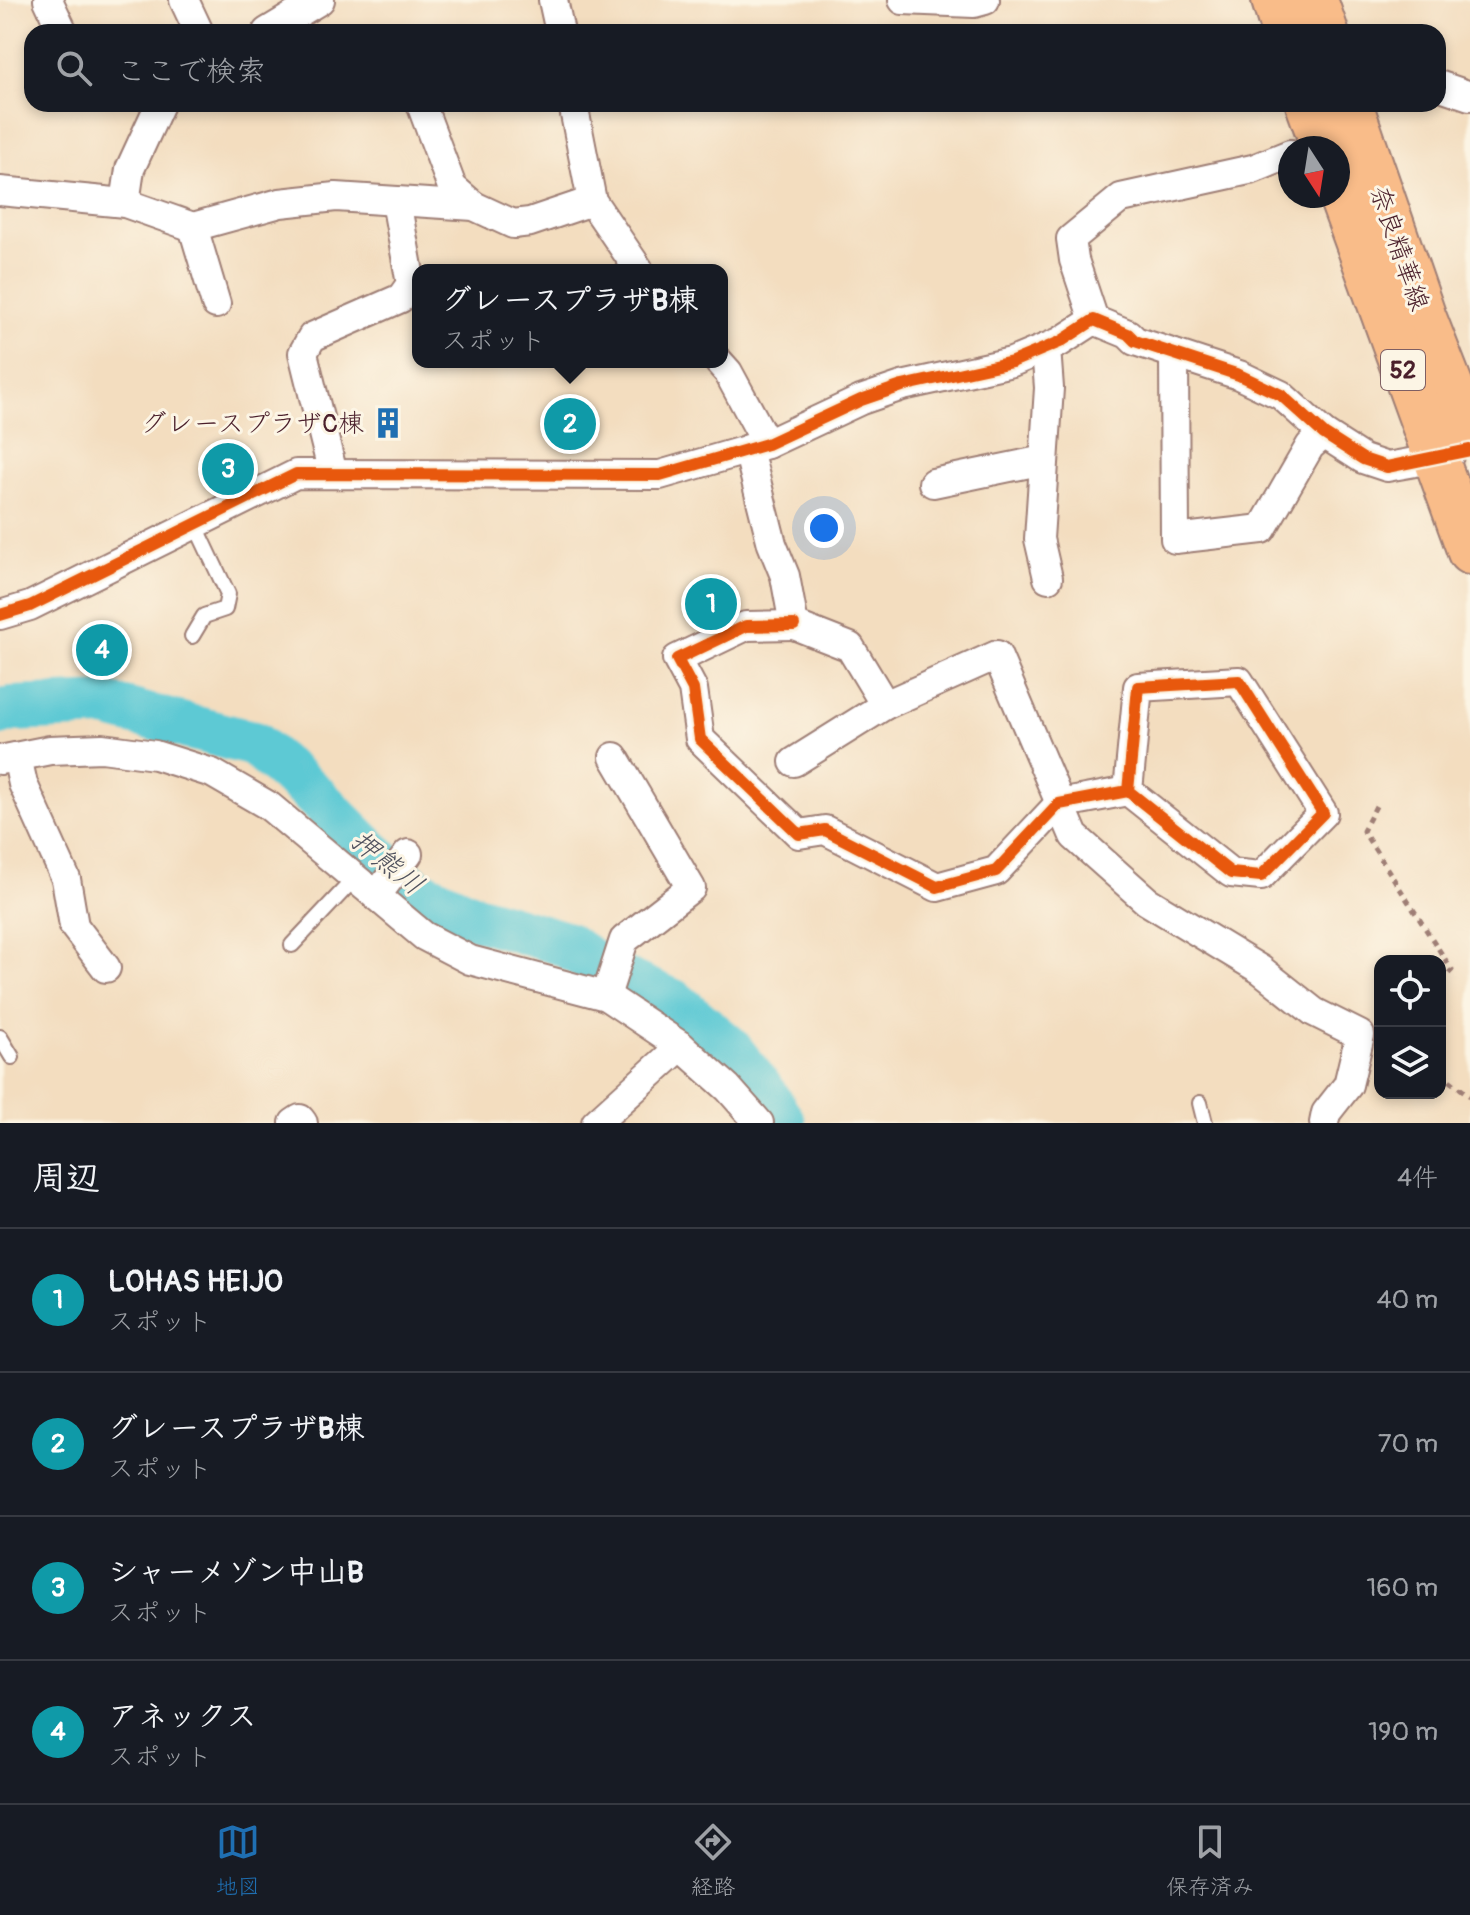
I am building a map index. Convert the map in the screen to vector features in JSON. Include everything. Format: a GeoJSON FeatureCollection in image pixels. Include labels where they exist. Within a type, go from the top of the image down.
{"type":"FeatureCollection","features":[{"type":"Feature","properties":{"kind":"main road","name":"奈良精華線"},"geometry":{"type":"LineString","coordinates":[[1353,112],[1424,318],[1458,448],[1470,552]]}},
{"type":"Feature","properties":{"kind":"main road","name":"奈良精華線"},"geometry":{"type":"LineString","coordinates":[[1347,208],[1458,448]]}},
{"type":"Feature","properties":{"kind":"street"},"geometry":{"type":"LineString","coordinates":[[48,0],[59,24]]}},
{"type":"Feature","properties":{"kind":"street"},"geometry":{"type":"LineString","coordinates":[[184,0],[195,24]]}},
{"type":"Feature","properties":{"kind":"street"},"geometry":{"type":"LineString","coordinates":[[280,24],[320,0]]}},
{"type":"Feature","properties":{"kind":"street"},"geometry":{"type":"LineString","coordinates":[[553,0],[558,24]]}},
{"type":"Feature","properties":{"kind":"street"},"geometry":{"type":"LineString","coordinates":[[903,0],[974,3],[985,0]]}},
{"type":"Feature","properties":{"kind":"street"},"geometry":{"type":"LineString","coordinates":[[1446,88],[1470,96]]}},
{"type":"Feature","properties":{"kind":"street"},"geometry":{"type":"LineString","coordinates":[[125,203],[130,169],[156,112]]}},
{"type":"Feature","properties":{"kind":"street"},"geometry":{"type":"LineString","coordinates":[[424,112],[452,187],[474,206],[513,224],[530,222],[592,201]]}},
{"type":"Feature","properties":{"kind":"street"},"geometry":{"type":"LineString","coordinates":[[575,112],[592,201],[635,264]]}},
{"type":"Feature","properties":{"kind":"street"},"geometry":{"type":"LineString","coordinates":[[1278,156],[1253,169],[1121,198],[1071,239],[1074,260],[1094,320],[1128,334],[1135,341],[1239,375],[1281,395],[1324,434],[1363,459],[1387,467],[1458,448]]}},
{"type":"Feature","properties":{"kind":"street"},"geometry":{"type":"LineString","coordinates":[[0,191],[125,203],[193,227],[280,203],[336,197],[474,206]]}},
{"type":"Feature","properties":{"kind":"street"},"geometry":{"type":"LineString","coordinates":[[333,474],[303,353],[312,337],[401,298],[411,284],[396,201]]}},
{"type":"Feature","properties":{"kind":"street"},"geometry":{"type":"LineString","coordinates":[[193,227],[216,304]]}},
{"type":"Feature","properties":{"kind":"street"},"geometry":{"type":"LineString","coordinates":[[0,615],[30,606],[296,474],[660,475],[758,447],[861,400],[902,386],[1012,362],[1060,342],[1094,320]]}},
{"type":"Feature","properties":{"kind":"street"},"geometry":{"type":"LineString","coordinates":[[1046,348],[1049,388],[1039,539],[1048,578]]}},
{"type":"Feature","properties":{"kind":"street"},"geometry":{"type":"LineString","coordinates":[[1174,354],[1175,539],[1262,529],[1310,446],[1324,434]]}},
{"type":"Feature","properties":{"kind":"street"},"geometry":{"type":"LineString","coordinates":[[724,368],[758,447],[772,544],[785,576],[794,625]]}},
{"type":"Feature","properties":{"kind":"street"},"geometry":{"type":"LineString","coordinates":[[933,483],[1044,460]]}},
{"type":"Feature","properties":{"kind":"street"},"geometry":{"type":"LineString","coordinates":[[885,705],[850,647],[794,625],[746,626],[677,659],[693,689],[700,739],[799,834],[825,830],[937,887],[996,871],[1059,804],[1128,791],[1231,873],[1261,876],[1323,813],[1239,681],[1138,687],[1128,791]]}},
{"type":"Feature","properties":{"kind":"street"},"geometry":{"type":"LineString","coordinates":[[794,762],[885,705],[997,655],[1074,836],[1147,901],[1261,970],[1314,1012],[1360,1035],[1348,1085],[1326,1113],[1324,1123]]}},
{"type":"Feature","properties":{"kind":"street"},"geometry":{"type":"LineString","coordinates":[[106,968],[74,926],[66,879],[8,758],[50,750],[102,748],[155,755],[212,773],[269,806],[424,936],[470,960],[606,996],[681,1046],[728,1088],[759,1123]]}},
{"type":"Feature","properties":{"kind":"street"},"geometry":{"type":"LineString","coordinates":[[606,996],[624,940],[691,888],[614,757]]}},
{"type":"Feature","properties":{"kind":"street"},"geometry":{"type":"LineString","coordinates":[[366,887],[408,854]]}},
{"type":"Feature","properties":{"kind":"street"},"geometry":{"type":"LineString","coordinates":[[596,1123],[681,1046]]}},
{"type":"Feature","properties":{"kind":"street"},"geometry":{"type":"LineString","coordinates":[[294,1123],[300,1119],[303,1123]]}},
{"type":"Feature","properties":{"kind":"lane"},"geometry":{"type":"LineString","coordinates":[[192,636],[204,616],[225,609],[228,594],[195,524]]}},
{"type":"Feature","properties":{"kind":"lane"},"geometry":{"type":"LineString","coordinates":[[292,945],[366,887]]}},
{"type":"Feature","properties":{"kind":"lane"},"geometry":{"type":"LineString","coordinates":[[0,1037],[12,1057]]}},
{"type":"Feature","properties":{"kind":"lane"},"geometry":{"type":"LineString","coordinates":[[1200,1103],[1205,1123]]}},
{"type":"Feature","properties":{"kind":"path"},"geometry":{"type":"LineString","coordinates":[[1376,806],[1363,831],[1442,955]]}},
{"type":"Feature","properties":{"kind":"path"},"geometry":{"type":"LineString","coordinates":[[1446,1078],[1470,1096]]}},
{"type":"Feature","properties":{"kind":"waterway","name":"押熊川"},"geometry":{"type":"LineString","coordinates":[[0,713],[12,709],[105,705],[254,744],[311,792],[371,852],[414,889],[472,916],[565,944],[608,973],[674,1002],[728,1047],[783,1123]]}},
{"type":"Feature","properties":{"kind":"cycle path"},"geometry":{"type":"LineString","coordinates":[[0,615],[30,606],[296,474],[660,475],[767,444],[861,400],[902,386],[1012,362],[1060,342],[1094,320],[1128,334],[1135,341],[1239,375],[1281,395],[1324,434],[1363,459],[1387,467],[1470,450]]}},
{"type":"Feature","properties":{"kind":"cycle path"},"geometry":{"type":"LineString","coordinates":[[794,625],[746,626],[677,659],[693,689],[700,739],[799,834],[825,830],[937,887],[996,871],[1059,804],[1128,791],[1231,873],[1261,876],[1323,813],[1239,681],[1138,687],[1128,791]]}},
{"type":"Feature","properties":{"kind":"place","name":"グレースプラザC棟"},"geometry":{"type":"Point","coordinates":[388,423]}},
{"type":"Feature","properties":{"kind":"place","name":"グレースプラザB棟"},"geometry":{"type":"Point","coordinates":[570,424]}},
{"type":"Feature","properties":{"kind":"place","name":"シャーメゾン中山B"},"geometry":{"type":"Point","coordinates":[228,469]}},
{"type":"Feature","properties":{"kind":"place","name":"LOHAS HEIJO"},"geometry":{"type":"Point","coordinates":[711,604]}},
{"type":"Feature","properties":{"kind":"place","name":"アネックス"},"geometry":{"type":"Point","coordinates":[102,650]}}]}
